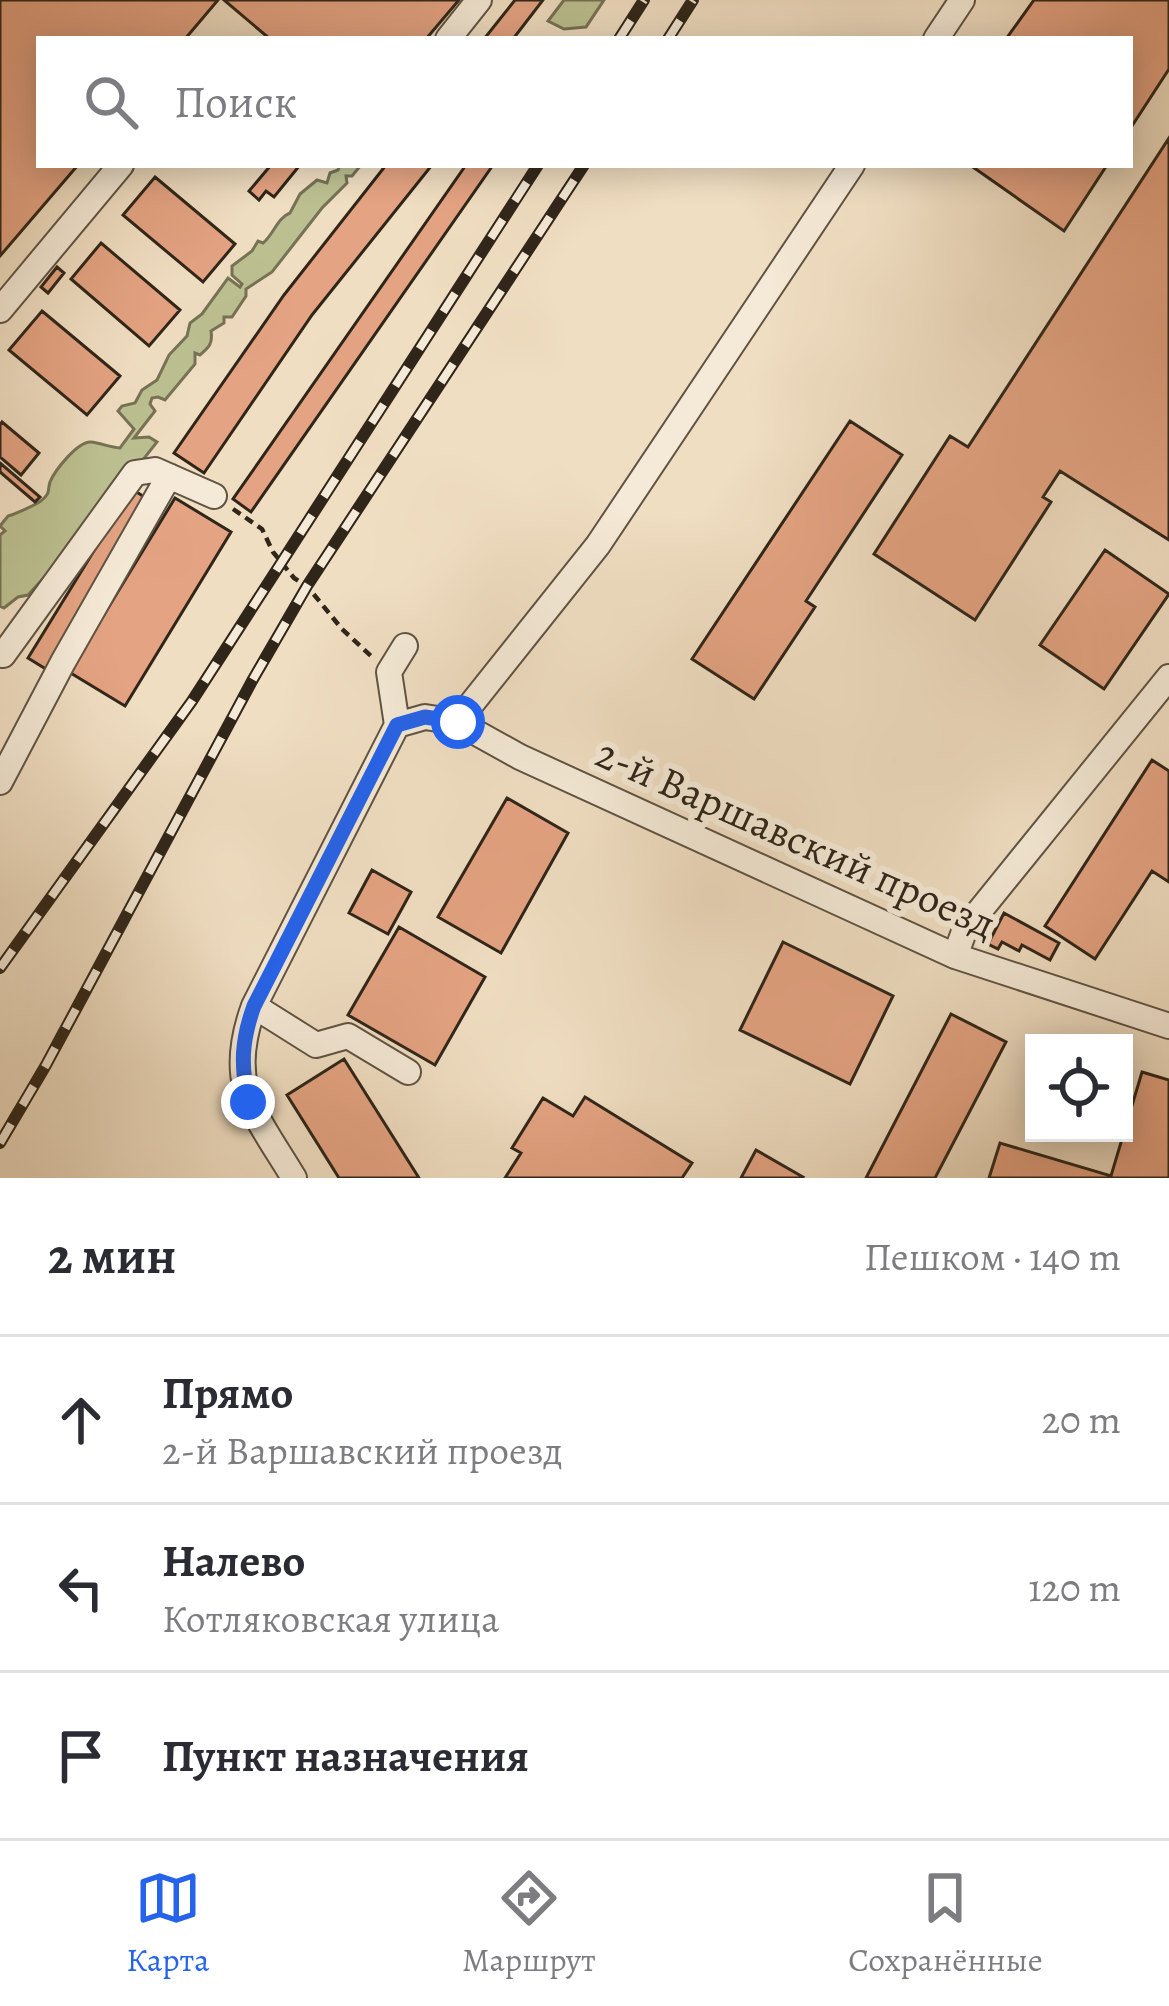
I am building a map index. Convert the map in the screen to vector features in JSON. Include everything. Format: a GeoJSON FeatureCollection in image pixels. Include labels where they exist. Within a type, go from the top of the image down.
{"type":"FeatureCollection","features":[{"type":"Feature","properties":{"kind":"street"},"geometry":{"type":"LineString","coordinates":[[450,36],[478,0]]}},
{"type":"Feature","properties":{"kind":"street"},"geometry":{"type":"LineString","coordinates":[[938,36],[962,0]]}},
{"type":"Feature","properties":{"kind":"street"},"geometry":{"type":"LineString","coordinates":[[0,310],[118,168]]}},
{"type":"Feature","properties":{"kind":"street"},"geometry":{"type":"LineString","coordinates":[[397,725],[425,717],[458,722],[598,545],[850,168]]}},
{"type":"Feature","properties":{"kind":"street"},"geometry":{"type":"LineString","coordinates":[[0,782],[156,468]]}},
{"type":"Feature","properties":{"kind":"street"},"geometry":{"type":"LineString","coordinates":[[0,652],[3,655],[135,473],[156,468],[214,496]]}},
{"type":"Feature","properties":{"kind":"street"},"geometry":{"type":"LineString","coordinates":[[294,1178],[248,1102],[241,1068],[245,1031],[397,725],[389,672],[405,646]]}},
{"type":"Feature","properties":{"kind":"street"},"geometry":{"type":"LineString","coordinates":[[955,956],[965,929],[1169,677]]}},
{"type":"Feature","properties":{"kind":"street","name":"2-й Варшавский проезд"},"geometry":{"type":"LineString","coordinates":[[458,722],[520,757],[955,956],[1169,1027]]}},
{"type":"Feature","properties":{"kind":"street"},"geometry":{"type":"LineString","coordinates":[[254,1006],[316,1045],[348,1036],[408,1072]]}},
{"type":"Feature","properties":{"kind":"path"},"geometry":{"type":"LineString","coordinates":[[214,496],[262,529],[294,578],[389,672]]}},
{"type":"Feature","properties":{"kind":"green space"},"geometry":{"type":"Polygon","coordinates":[[[564,0],[604,0],[586,27],[564,29],[548,21],[564,0]]]}},
{"type":"Feature","properties":{"kind":"green space"},"geometry":{"type":"Polygon","coordinates":[[[359,168],[346,176],[347,183],[272,272],[246,289],[232,317],[224,317],[224,323],[211,331],[210,345],[200,355],[195,353],[195,364],[165,400],[152,398],[155,411],[134,438],[157,442],[87,531],[28,595],[0,606],[0,535],[5,531],[0,526],[8,516],[45,497],[57,471],[80,446],[91,442],[120,448],[134,429],[118,411],[135,403],[142,390],[157,380],[169,355],[187,336],[190,323],[228,278],[240,287],[232,266],[258,241],[267,239],[300,194],[317,180],[327,183],[330,173],[359,168]]]}},
{"type":"Feature","properties":{"kind":"building"},"geometry":{"type":"Polygon","coordinates":[[[0,0],[218,0],[188,36],[36,36],[36,168],[75,168],[0,256],[0,0]]]}},
{"type":"Feature","properties":{"kind":"building"},"geometry":{"type":"Polygon","coordinates":[[[224,0],[459,0],[429,36],[266,36],[224,0]]]}},
{"type":"Feature","properties":{"kind":"building"},"geometry":{"type":"Polygon","coordinates":[[[515,0],[543,0],[515,36],[486,36],[515,0]]]}},
{"type":"Feature","properties":{"kind":"building"},"geometry":{"type":"Polygon","coordinates":[[[1034,0],[1169,0],[1169,69],[1133,124],[1133,36],[1008,36],[1034,0]]]}},
{"type":"Feature","properties":{"kind":"building"},"geometry":{"type":"Polygon","coordinates":[[[1169,138],[1169,540],[1060,471],[1043,497],[1051,502],[975,620],[874,554],[950,436],[968,447],[1169,138]]]}},
{"type":"Feature","properties":{"kind":"building"},"geometry":{"type":"Polygon","coordinates":[[[268,168],[298,168],[274,197],[266,191],[259,200],[249,191],[268,168]]]}},
{"type":"Feature","properties":{"kind":"building"},"geometry":{"type":"Polygon","coordinates":[[[384,168],[430,168],[312,315],[204,473],[174,453],[284,295],[384,168]]]}},
{"type":"Feature","properties":{"kind":"building"},"geometry":{"type":"Polygon","coordinates":[[[464,168],[491,168],[251,512],[233,499],[464,168]]]}},
{"type":"Feature","properties":{"kind":"building"},"geometry":{"type":"Polygon","coordinates":[[[974,168],[1105,168],[1064,231],[974,168]]]}},
{"type":"Feature","properties":{"kind":"building"},"geometry":{"type":"Polygon","coordinates":[[[155,177],[235,244],[203,282],[123,215],[155,177]]]}},
{"type":"Feature","properties":{"kind":"building"},"geometry":{"type":"Polygon","coordinates":[[[101,243],[180,310],[149,346],[71,279],[101,243]]]}},
{"type":"Feature","properties":{"kind":"building"},"geometry":{"type":"Polygon","coordinates":[[[57,267],[64,273],[48,293],[41,287],[57,267]]]}},
{"type":"Feature","properties":{"kind":"building"},"geometry":{"type":"Polygon","coordinates":[[[42,311],[120,376],[87,415],[9,350],[42,311]]]}},
{"type":"Feature","properties":{"kind":"building"},"geometry":{"type":"Polygon","coordinates":[[[850,421],[902,455],[806,601],[815,607],[754,699],[692,659],[850,421]]]}},
{"type":"Feature","properties":{"kind":"building"},"geometry":{"type":"Polygon","coordinates":[[[2,422],[39,453],[21,475],[0,457],[2,422]]]}},
{"type":"Feature","properties":{"kind":"building"},"geometry":{"type":"Polygon","coordinates":[[[0,463],[40,497],[35,502],[0,472],[0,463]]]}},
{"type":"Feature","properties":{"kind":"building"},"geometry":{"type":"Polygon","coordinates":[[[132,489],[152,502],[49,671],[28,658],[132,489]]]}},
{"type":"Feature","properties":{"kind":"building"},"geometry":{"type":"Polygon","coordinates":[[[175,498],[231,532],[125,706],[69,672],[175,498]]]}},
{"type":"Feature","properties":{"kind":"building"},"geometry":{"type":"Polygon","coordinates":[[[1105,550],[1169,594],[1104,689],[1040,645],[1105,550]]]}},
{"type":"Feature","properties":{"kind":"building"},"geometry":{"type":"Polygon","coordinates":[[[1152,760],[1169,771],[1169,882],[1152,871],[1095,959],[1045,926],[1152,760]]]}},
{"type":"Feature","properties":{"kind":"building"},"geometry":{"type":"Polygon","coordinates":[[[507,798],[568,833],[501,953],[438,917],[507,798]]]}},
{"type":"Feature","properties":{"kind":"building"},"geometry":{"type":"Polygon","coordinates":[[[372,870],[411,892],[388,934],[349,913],[372,870]]]}},
{"type":"Feature","properties":{"kind":"building"},"geometry":{"type":"Polygon","coordinates":[[[1004,913],[1059,943],[1050,960],[1022,945],[1019,951],[1002,942],[998,949],[988,944],[1004,913]]]}},
{"type":"Feature","properties":{"kind":"building"},"geometry":{"type":"Polygon","coordinates":[[[399,927],[485,977],[435,1065],[348,1015],[399,927]]]}},
{"type":"Feature","properties":{"kind":"building"},"geometry":{"type":"Polygon","coordinates":[[[783,942],[893,996],[850,1084],[740,1030],[783,942]]]}},
{"type":"Feature","properties":{"kind":"building"},"geometry":{"type":"Polygon","coordinates":[[[951,1014],[1006,1042],[935,1178],[866,1178],[951,1014]]]}},
{"type":"Feature","properties":{"kind":"building"},"geometry":{"type":"Polygon","coordinates":[[[344,1059],[419,1178],[339,1178],[287,1095],[344,1059]]]}},
{"type":"Feature","properties":{"kind":"building"},"geometry":{"type":"Polygon","coordinates":[[[1142,1072],[1169,1080],[1169,1178],[989,1178],[1000,1143],[1111,1176],[1121,1142],[1133,1142],[1133,1102],[1142,1072]]]}},
{"type":"Feature","properties":{"kind":"building"},"geometry":{"type":"Polygon","coordinates":[[[585,1097],[692,1163],[682,1178],[505,1178],[521,1153],[512,1148],[543,1098],[573,1116],[585,1097]]]}},
{"type":"Feature","properties":{"kind":"building"},"geometry":{"type":"Polygon","coordinates":[[[756,1150],[803,1177],[741,1178],[756,1150]]]}},
{"type":"Feature","properties":{"kind":"railway"},"geometry":{"type":"LineString","coordinates":[[621,36],[644,0]]}},
{"type":"Feature","properties":{"kind":"railway"},"geometry":{"type":"LineString","coordinates":[[670,36],[693,0]]}},
{"type":"Feature","properties":{"kind":"railway"},"geometry":{"type":"LineString","coordinates":[[0,968],[192,701],[536,168]]}},
{"type":"Feature","properties":{"kind":"railway"},"geometry":{"type":"LineString","coordinates":[[0,1143],[307,586],[582,168]]}},
{"type":"Feature","properties":{"kind":"route"},"geometry":{"type":"LineString","coordinates":[[248,1102],[241,1068],[245,1031],[254,1006],[397,725],[425,717],[458,722]]}}]}
